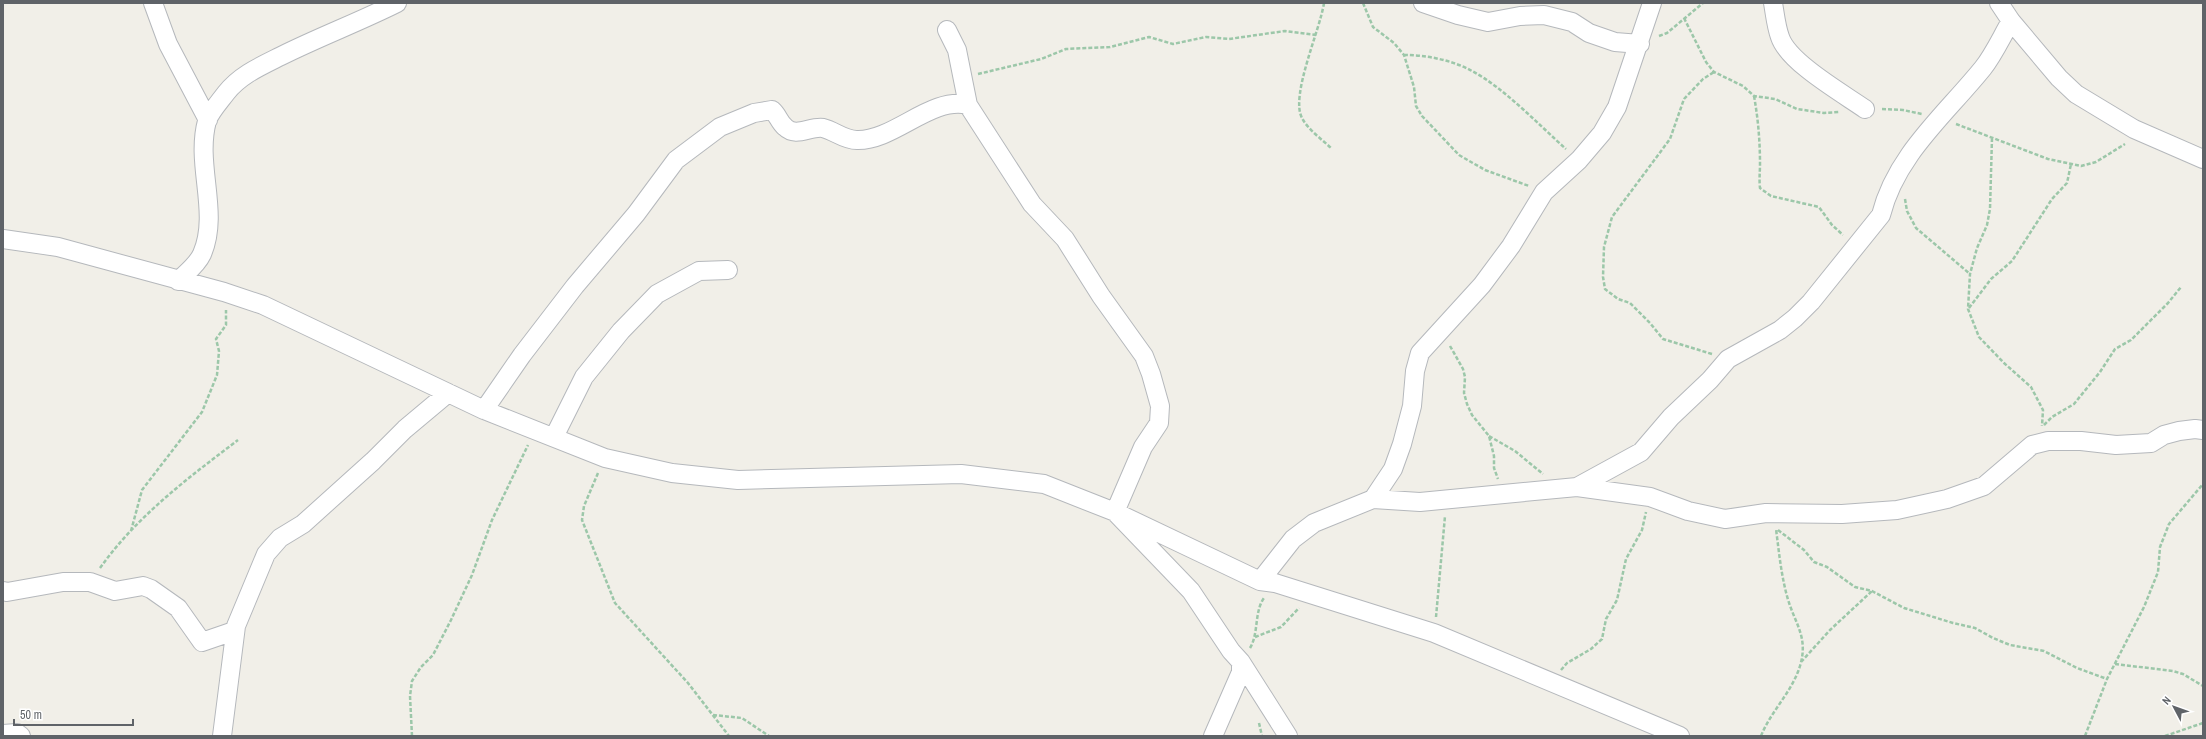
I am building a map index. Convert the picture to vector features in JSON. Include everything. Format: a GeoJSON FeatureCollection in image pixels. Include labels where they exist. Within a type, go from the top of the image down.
{"type":"FeatureCollection","features":[{"type":"Feature","properties":{"kind":"street"},"geometry":{"type":"LineString","coordinates":[[153,3],[168,44],[208,120]]}},
{"type":"Feature","properties":{"kind":"street"},"geometry":{"type":"LineString","coordinates":[[178,281],[193,267],[202,254],[209,218],[204,150],[208,120],[226,92],[248,73],[300,47],[397,3]]}},
{"type":"Feature","properties":{"kind":"street"},"geometry":{"type":"LineString","coordinates":[[1423,3],[1458,15],[1488,22],[1520,16],[1544,15],[1572,22],[1589,33],[1615,42],[1640,43]]}},
{"type":"Feature","properties":{"kind":"street"},"geometry":{"type":"LineString","coordinates":[[1373,499],[1393,469],[1402,444],[1412,406],[1415,371],[1420,353],[1482,285],[1511,246],[1544,192],[1579,160],[1602,133],[1617,107],[1640,43],[1652,3]]}},
{"type":"Feature","properties":{"kind":"street"},"geometry":{"type":"LineString","coordinates":[[1774,3],[1780,38],[1787,49],[1802,64],[1865,109]]}},
{"type":"Feature","properties":{"kind":"street"},"geometry":{"type":"LineString","coordinates":[[1999,3],[2011,21],[2059,78],[2076,94],[2143,133],[2203,159]]}},
{"type":"Feature","properties":{"kind":"street"},"geometry":{"type":"LineString","coordinates":[[1569,488],[1641,452],[1671,417],[1710,380],[1728,359],[1747,346],[1780,330],[1811,302],[1881,215],[1885,199],[1898,169],[1984,67],[2011,21]]}},
{"type":"Feature","properties":{"kind":"street"},"geometry":{"type":"LineString","coordinates":[[947,30],[957,50],[968,105],[1032,204],[1066,239],[1101,296],[1144,356],[1151,374],[1160,406],[1159,423],[1143,447],[1115,512]]}},
{"type":"Feature","properties":{"kind":"street"},"geometry":{"type":"LineString","coordinates":[[484,410],[541,330],[575,286],[636,214],[676,160],[720,127],[766,110],[777,114],[785,127],[791,130],[799,132],[820,128],[841,137],[857,140],[879,136],[915,118],[950,104],[959,103],[968,105]]}},
{"type":"Feature","properties":{"kind":"street"},"geometry":{"type":"LineString","coordinates":[[3,239],[58,247],[178,281],[224,292],[263,305],[484,410],[536,429],[605,458],[672,472],[738,480],[961,474],[1044,484],[1115,512],[1268,582],[1434,633],[1680,736]]}},
{"type":"Feature","properties":{"kind":"street"},"geometry":{"type":"LineString","coordinates":[[554,437],[584,377],[621,331],[657,294],[699,271],[728,270]]}},
{"type":"Feature","properties":{"kind":"street"},"geometry":{"type":"LineString","coordinates":[[222,736],[234,631],[246,598],[266,554],[280,538],[304,524],[373,461],[405,429],[448,393]]}},
{"type":"Feature","properties":{"kind":"street"},"geometry":{"type":"LineString","coordinates":[[1268,582],[1293,539],[1314,523],[1373,499],[1420,502],[1569,488],[1650,497],[1688,511],[1724,519],[1766,513],[1842,514],[1897,510],[1947,500],[1984,486],[2031,446],[2048,441],[2081,441],[2116,445],[2151,443],[2179,430],[2194,428],[2203,430]]}},
{"type":"Feature","properties":{"kind":"street"},"geometry":{"type":"LineString","coordinates":[[1115,512],[1191,590],[1231,651],[1241,662],[1288,736]]}},
{"type":"Feature","properties":{"kind":"street"},"geometry":{"type":"LineString","coordinates":[[3,592],[62,582],[90,582],[116,591],[143,586],[151,589],[178,608],[202,642],[234,631]]}},
{"type":"Feature","properties":{"kind":"street"},"geometry":{"type":"LineString","coordinates":[[1213,736],[1241,672],[1241,662]]}},
{"type":"Feature","properties":{"kind":"street"},"geometry":{"type":"LineString","coordinates":[[3,734],[17,733],[21,736]]}},
{"type":"Feature","properties":{"kind":"path"},"geometry":{"type":"LineString","coordinates":[[1324,3],[1316,35],[1302,79],[1298,109],[1302,120],[1332,149]]}},
{"type":"Feature","properties":{"kind":"path"},"geometry":{"type":"LineString","coordinates":[[1363,3],[1373,27],[1394,44],[1404,55],[1414,88],[1416,106],[1422,116],[1459,155],[1485,170],[1544,192]]}},
{"type":"Feature","properties":{"kind":"path"},"geometry":{"type":"LineString","coordinates":[[1640,43],[1667,33],[1703,3]]}},
{"type":"Feature","properties":{"kind":"path"},"geometry":{"type":"LineString","coordinates":[[1684,18],[1706,62],[1714,72],[1744,86],[1754,96],[1759,128],[1760,164],[1758,174],[1760,188],[1771,196],[1819,207],[1832,225],[1857,244]]}},
{"type":"Feature","properties":{"kind":"path"},"geometry":{"type":"LineString","coordinates":[[963,80],[982,73],[1041,59],[1066,49],[1110,47],[1149,37],[1173,44],[1206,37],[1229,39],[1285,31],[1316,35]]}},
{"type":"Feature","properties":{"kind":"path"},"geometry":{"type":"LineString","coordinates":[[1404,55],[1430,57],[1472,71],[1498,90],[1579,160]]}},
{"type":"Feature","properties":{"kind":"path"},"geometry":{"type":"LineString","coordinates":[[1714,72],[1703,79],[1684,99],[1670,139],[1612,217],[1604,247],[1603,277],[1606,289],[1618,299],[1630,303],[1650,322],[1662,339],[1728,359]]}},
{"type":"Feature","properties":{"kind":"path"},"geometry":{"type":"LineString","coordinates":[[1754,96],[1775,99],[1797,109],[1824,113],[1865,109],[1903,110],[1940,118],[2048,159],[2081,166],[2096,162],[2143,133]]}},
{"type":"Feature","properties":{"kind":"path"},"geometry":{"type":"LineString","coordinates":[[1992,138],[1990,209],[1987,225],[1977,248],[1970,274],[1968,309],[1979,337],[2004,363],[2031,387],[2043,410],[2042,427]]}},
{"type":"Feature","properties":{"kind":"path"},"geometry":{"type":"LineString","coordinates":[[1968,309],[1991,279],[2012,261],[2052,199],[2067,183],[2071,164]]}},
{"type":"Feature","properties":{"kind":"path"},"geometry":{"type":"LineString","coordinates":[[1898,169],[1906,211],[1910,221],[1916,228],[1970,274]]}},
{"type":"Feature","properties":{"kind":"path"},"geometry":{"type":"LineString","coordinates":[[2031,446],[2035,436],[2042,427],[2052,417],[2074,404],[2100,372],[2116,349],[2131,340],[2168,304],[2180,287]]}},
{"type":"Feature","properties":{"kind":"path"},"geometry":{"type":"LineString","coordinates":[[131,531],[142,490],[202,412],[218,375],[219,351],[216,339],[227,320],[224,292]]}},
{"type":"Feature","properties":{"kind":"path"},"geometry":{"type":"LineString","coordinates":[[1448,322],[1448,343],[1463,369],[1465,377],[1464,393],[1472,415],[1490,436],[1515,451],[1569,488]]}},
{"type":"Feature","properties":{"kind":"path"},"geometry":{"type":"LineString","coordinates":[[412,736],[410,696],[412,681],[420,667],[433,655],[451,620],[472,575],[492,520],[536,429]]}},
{"type":"Feature","properties":{"kind":"path"},"geometry":{"type":"LineString","coordinates":[[1490,436],[1494,456],[1494,468],[1503,494]]}},
{"type":"Feature","properties":{"kind":"path"},"geometry":{"type":"LineString","coordinates":[[90,582],[111,552],[158,502],[238,440]]}},
{"type":"Feature","properties":{"kind":"path"},"geometry":{"type":"LineString","coordinates":[[605,458],[584,506],[582,520],[614,603],[688,683],[729,736]]}},
{"type":"Feature","properties":{"kind":"path"},"geometry":{"type":"LineString","coordinates":[[2085,736],[2107,679],[2144,607],[2158,572],[2160,547],[2169,524],[2203,484]]}},
{"type":"Feature","properties":{"kind":"path"},"geometry":{"type":"LineString","coordinates":[[1555,683],[1562,668],[1567,663],[1591,649],[1602,639],[1606,619],[1616,600],[1626,559],[1642,530],[1650,497]]}},
{"type":"Feature","properties":{"kind":"path"},"geometry":{"type":"LineString","coordinates":[[1434,633],[1447,500]]}},
{"type":"Feature","properties":{"kind":"path"},"geometry":{"type":"LineString","coordinates":[[1761,736],[1766,725],[1791,687],[1800,662],[1804,642],[1788,598],[1780,566],[1776,527],[1814,562],[1827,567],[1855,587],[1872,591],[1904,608],[1974,628],[2010,645],[2044,651],[2077,668],[2107,679]]}},
{"type":"Feature","properties":{"kind":"path"},"geometry":{"type":"LineString","coordinates":[[1241,662],[1248,652],[1254,637],[1261,602],[1268,582]]}},
{"type":"Feature","properties":{"kind":"path"},"geometry":{"type":"LineString","coordinates":[[1800,662],[1830,630],[1872,591]]}},
{"type":"Feature","properties":{"kind":"path"},"geometry":{"type":"LineString","coordinates":[[1254,637],[1281,627],[1311,594]]}},
{"type":"Feature","properties":{"kind":"path"},"geometry":{"type":"LineString","coordinates":[[2115,664],[2172,671],[2183,674],[2203,686]]}},
{"type":"Feature","properties":{"kind":"path"},"geometry":{"type":"LineString","coordinates":[[712,715],[742,718],[769,736]]}},
{"type":"Feature","properties":{"kind":"path"},"geometry":{"type":"LineString","coordinates":[[2165,736],[2203,723]]}}]}
